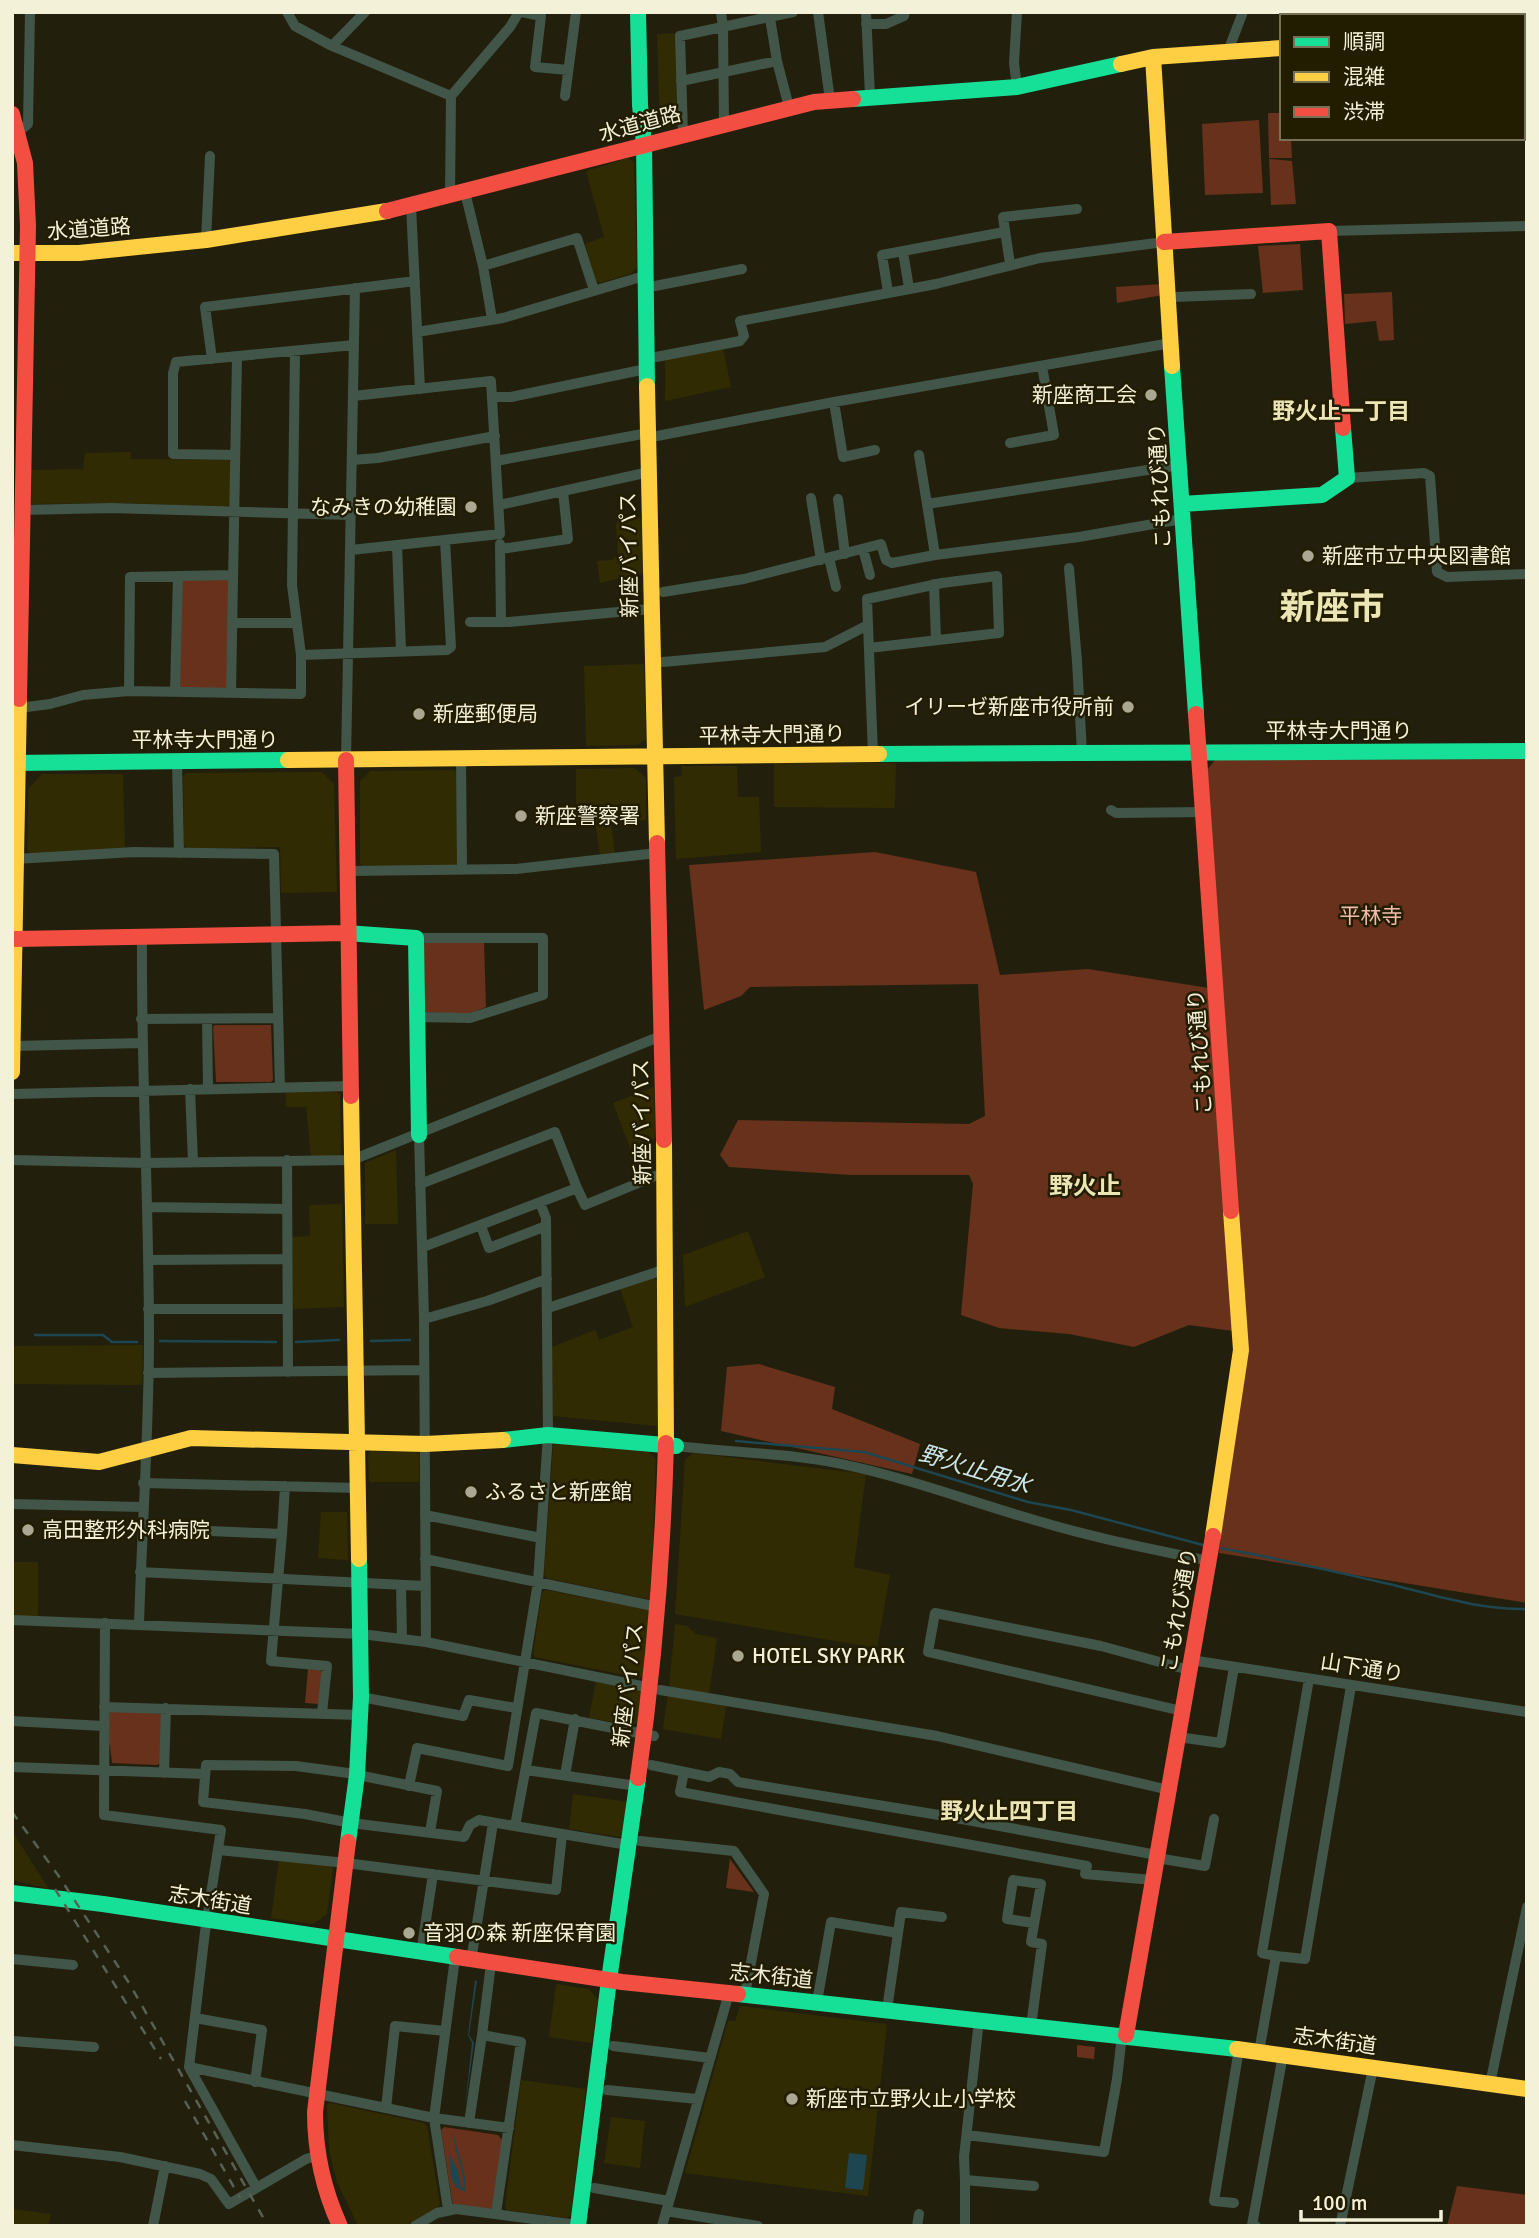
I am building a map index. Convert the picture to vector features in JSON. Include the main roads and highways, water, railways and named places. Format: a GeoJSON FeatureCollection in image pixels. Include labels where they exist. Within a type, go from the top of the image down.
{"type":"FeatureCollection","features":[{"type":"Feature","properties":{"kind":"main road","name":"新座バイパス"},"geometry":{"type":"LineString","coordinates":[[638,12],[640,105],[649,143]]}},
{"type":"Feature","properties":{"kind":"main road","name":"新座バイパス"},"geometry":{"type":"LineString","coordinates":[[634,1843],[637,1786],[649,1734],[674,1527],[657,853],[663,592],[653,434],[649,281],[649,12]]}},
{"type":"Feature","properties":{"kind":"main road","name":"水道道路"},"geometry":{"type":"LineString","coordinates":[[20,253],[79,253],[206,240],[377,214],[789,107],[830,100],[1017,86],[1153,57],[1280,48]]}},
{"type":"Feature","properties":{"kind":"main road","name":"こもれび通り"},"geometry":{"type":"LineString","coordinates":[[1124,2035],[1209,1561],[1241,1350],[1153,57]]}},
{"type":"Feature","properties":{"kind":"main road"},"geometry":{"type":"LineString","coordinates":[[12,114],[27,182],[20,253],[19,396],[23,509],[17,548],[19,708],[15,763],[12,1072]]}},
{"type":"Feature","properties":{"kind":"main road"},"geometry":{"type":"LineString","coordinates":[[1164,242],[1329,231],[1347,478],[1322,495],[1182,511]]}},
{"type":"Feature","properties":{"kind":"main road","name":"新座バイパス"},"geometry":{"type":"LineString","coordinates":[[653,434],[649,472],[651,609],[660,757],[671,1445],[658,1607],[655,1689]]}},
{"type":"Feature","properties":{"kind":"main road","name":"平林寺大門通り"},"geometry":{"type":"LineString","coordinates":[[15,763],[1200,751],[1527,751]]}},
{"type":"Feature","properties":{"kind":"main road"},"geometry":{"type":"LineString","coordinates":[[340,2226],[324,2187],[316,2156],[316,2095],[357,1775],[361,1698],[349,871],[345,760]]}},
{"type":"Feature","properties":{"kind":"main road"},"geometry":{"type":"LineString","coordinates":[[15,939],[349,933],[415,938],[419,1017],[419,1135]]}},
{"type":"Feature","properties":{"kind":"main road"},"geometry":{"type":"LineString","coordinates":[[12,1455],[99,1462],[191,1438],[425,1444],[486,1442],[548,1434],[671,1445]]}},
{"type":"Feature","properties":{"kind":"main road","name":"新座バイパス"},"geometry":{"type":"LineString","coordinates":[[581,2225],[634,1843],[651,1765],[649,1734]]}},
{"type":"Feature","properties":{"kind":"main road","name":"志木街道"},"geometry":{"type":"LineString","coordinates":[[12,1893],[103,1904],[207,1922],[615,1981],[1124,2035],[1527,2089]]}},
{"type":"Feature","properties":{"kind":"main road","name":"新座バイパス"},"geometry":{"type":"LineString","coordinates":[[581,2225],[594,2188],[613,2046],[615,1981]]}},
{"type":"Feature","properties":{"kind":"water"},"geometry":{"type":"Polygon","coordinates":[[[475,1980],[469,2035],[474,2043],[465,2107],[472,2043],[468,2035],[475,1980]]]}},
{"type":"Feature","properties":{"kind":"water"},"geometry":{"type":"Polygon","coordinates":[[[453,2133],[465,2176],[465,2191],[456,2186],[451,2177],[449,2154],[460,2178],[461,2187],[464,2188],[453,2133]]]}},
{"type":"Feature","properties":{"kind":"water"},"geometry":{"type":"Polygon","coordinates":[[[849,2153],[867,2155],[863,2190],[845,2188],[849,2153]]]}},
{"type":"Feature","properties":{"kind":"waterway"},"geometry":{"type":"LineString","coordinates":[[35,1335],[103,1335],[112,1342],[137,1342]]}},
{"type":"Feature","properties":{"kind":"waterway"},"geometry":{"type":"LineString","coordinates":[[296,1342],[339,1340]]}},
{"type":"Feature","properties":{"kind":"waterway"},"geometry":{"type":"LineString","coordinates":[[371,1341],[410,1340]]}},
{"type":"Feature","properties":{"kind":"waterway"},"geometry":{"type":"LineString","coordinates":[[160,1341],[276,1342]]}},
{"type":"Feature","properties":{"kind":"waterway","name":"野火止用水"},"geometry":{"type":"LineString","coordinates":[[736,1441],[864,1452],[1028,1502],[1071,1510],[1203,1545]]}},
{"type":"Feature","properties":{"kind":"waterway","name":"野火止用水"},"geometry":{"type":"LineString","coordinates":[[1220,1548],[1474,1604],[1527,1609]]}},
{"type":"Feature","properties":{"kind":"railway"},"geometry":{"type":"LineString","coordinates":[[12,1812],[58,1875],[129,1983],[268,2226]]}},
{"type":"Feature","properties":{"kind":"railway"},"geometry":{"type":"LineString","coordinates":[[55,1889],[161,2059]]}},
{"type":"Feature","properties":{"kind":"railway"},"geometry":{"type":"LineString","coordinates":[[185,2101],[240,2198]]}},
{"type":"Feature","properties":{"kind":"place","name":"新座商工会"},"geometry":{"type":"Point","coordinates":[1151,395]}},
{"type":"Feature","properties":{"kind":"place","name":"なみきの幼稚園"},"geometry":{"type":"Point","coordinates":[471,507]}},
{"type":"Feature","properties":{"kind":"place","name":"新座市立中央図書館"},"geometry":{"type":"Point","coordinates":[1308,556]}},
{"type":"Feature","properties":{"kind":"place","name":"イリーゼ新座市役所前"},"geometry":{"type":"Point","coordinates":[1128,707]}},
{"type":"Feature","properties":{"kind":"place","name":"新座郵便局"},"geometry":{"type":"Point","coordinates":[419,714]}},
{"type":"Feature","properties":{"kind":"place","name":"新座警察署"},"geometry":{"type":"Point","coordinates":[521,816]}},
{"type":"Feature","properties":{"kind":"place","name":"ふるさと新座館"},"geometry":{"type":"Point","coordinates":[471,1492]}},
{"type":"Feature","properties":{"kind":"place","name":"高田整形外科病院"},"geometry":{"type":"Point","coordinates":[28,1530]}},
{"type":"Feature","properties":{"kind":"place","name":"HOTEL SKY PARK"},"geometry":{"type":"Point","coordinates":[738,1656]}},
{"type":"Feature","properties":{"kind":"place","name":"音羽の森 新座保育園"},"geometry":{"type":"Point","coordinates":[409,1933]}},
{"type":"Feature","properties":{"kind":"place","name":"新座市立野火止小学校"},"geometry":{"type":"Point","coordinates":[792,2099]}},
{"type":"Feature","properties":{"kind":"district","name":"野火止一丁目"},"geometry":{"type":"Point","coordinates":[1341,411]}},
{"type":"Feature","properties":{"kind":"district","name":"新座市"},"geometry":{"type":"Point","coordinates":[1332,607]}},
{"type":"Feature","properties":{"kind":"district","name":"野火止"},"geometry":{"type":"Point","coordinates":[1085,1186]}},
{"type":"Feature","properties":{"kind":"district","name":"野火止四丁目"},"geometry":{"type":"Point","coordinates":[1009,1811]}},
{"type":"Feature","properties":{"kind":"park label","name":"平林寺"},"geometry":{"type":"Point","coordinates":[1371,916]}}]}
